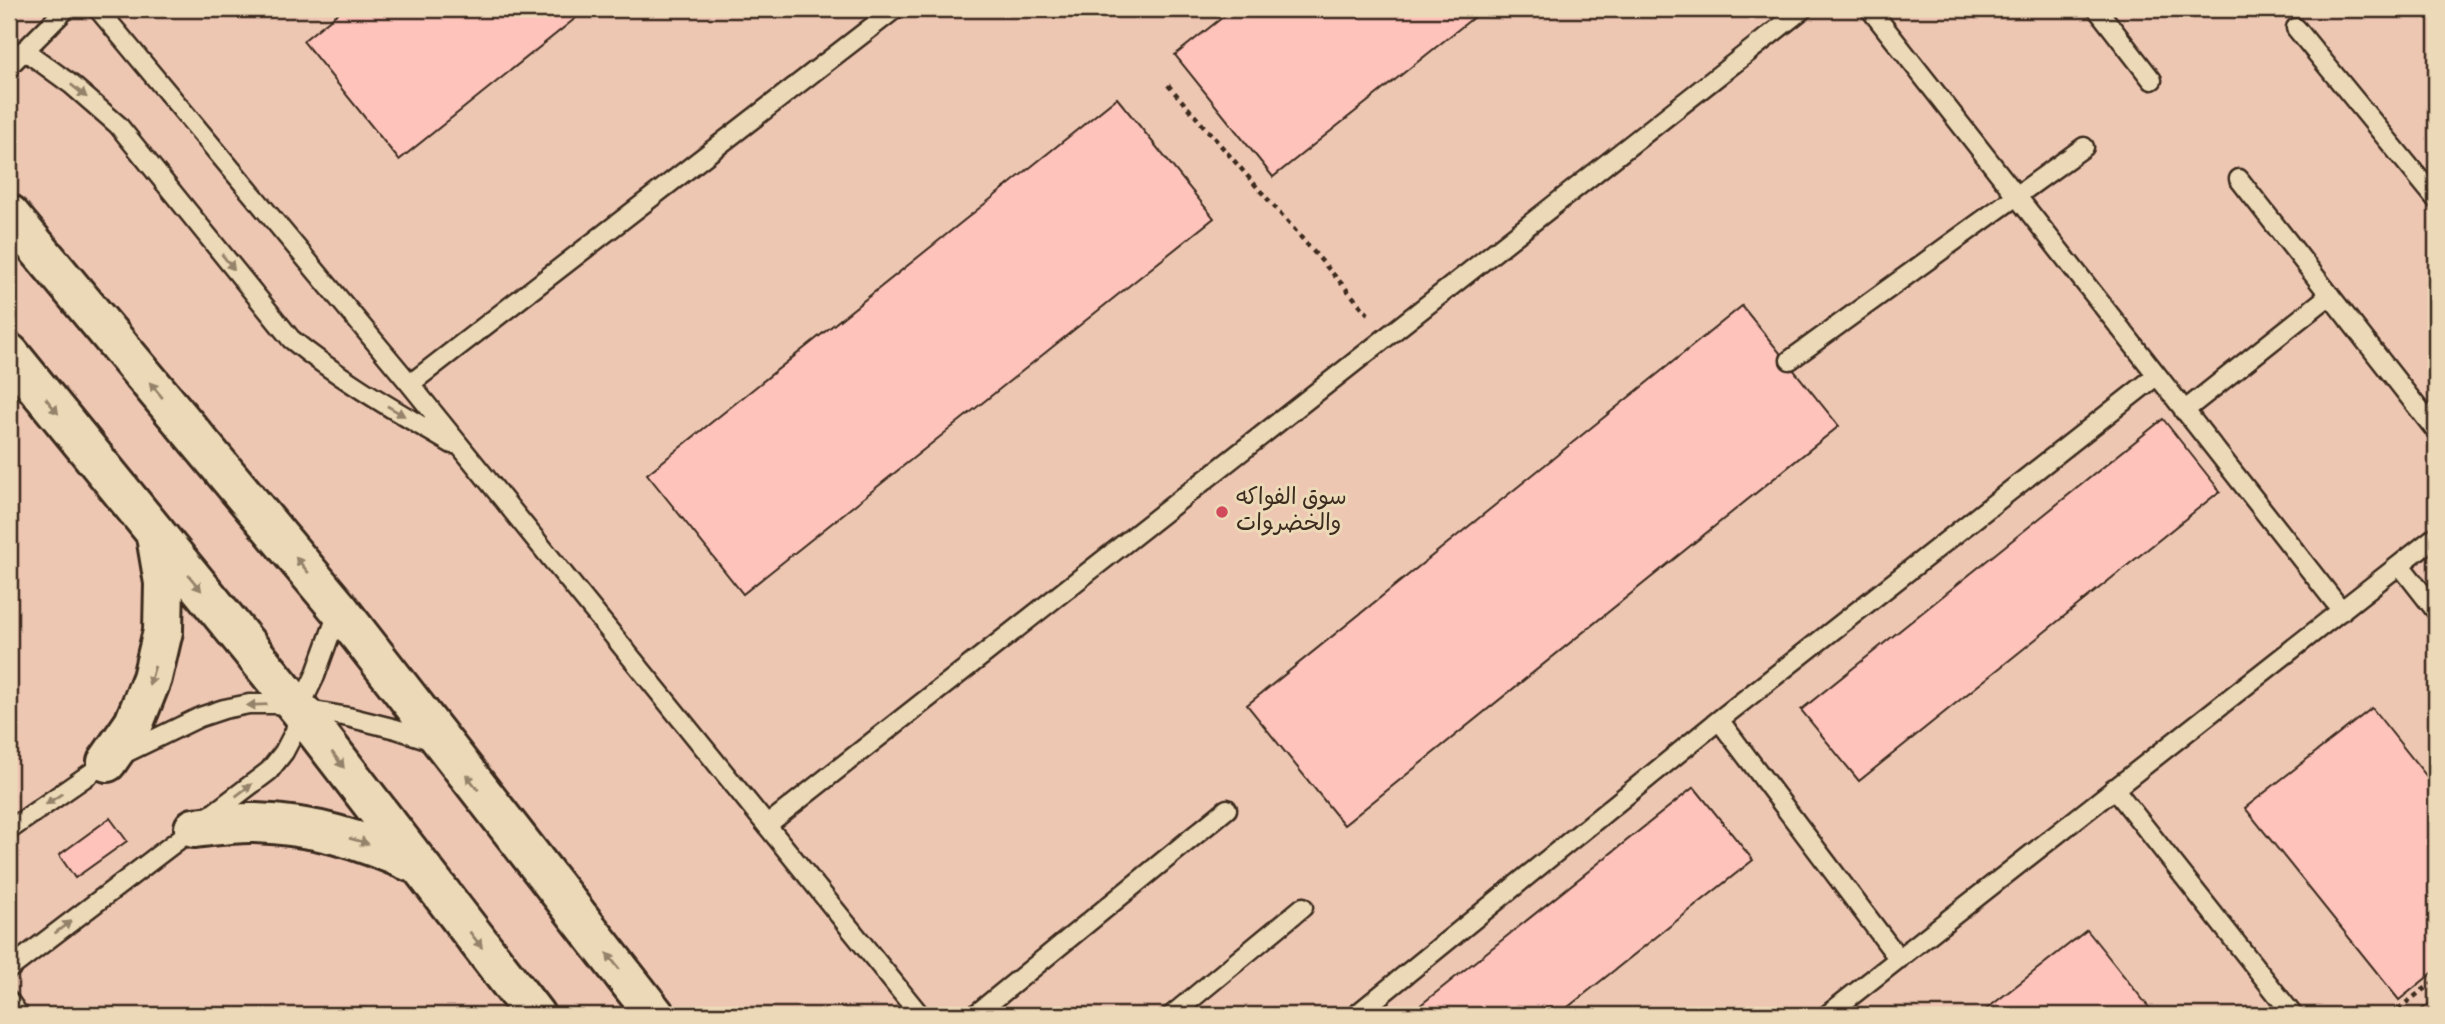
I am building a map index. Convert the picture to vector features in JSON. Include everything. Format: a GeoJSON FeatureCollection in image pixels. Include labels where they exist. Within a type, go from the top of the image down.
{"type":"FeatureCollection","features":[{"type":"Feature","properties":{"kind":"street"},"geometry":{"type":"LineString","coordinates":[[9,214],[339,609],[654,1015]]}},
{"type":"Feature","properties":{"kind":"street"},"geometry":{"type":"LineString","coordinates":[[9,353],[299,709],[535,1015]]}},
{"type":"Feature","properties":{"kind":"street"},"geometry":{"type":"LineString","coordinates":[[107,762],[134,723],[152,678],[163,631],[164,583],[156,536]]}},
{"type":"Feature","properties":{"kind":"street"},"geometry":{"type":"LineString","coordinates":[[194,828],[252,823],[309,828],[365,842],[417,865]]}},
{"type":"Feature","properties":{"kind":"lane"},"geometry":{"type":"LineString","coordinates":[[9,66],[65,9]]}},
{"type":"Feature","properties":{"kind":"lane"},"geometry":{"type":"LineString","coordinates":[[98,9],[410,384],[920,1015]]}},
{"type":"Feature","properties":{"kind":"lane"},"geometry":{"type":"LineString","coordinates":[[410,384],[895,9]]}},
{"type":"Feature","properties":{"kind":"lane"},"geometry":{"type":"LineString","coordinates":[[767,825],[1803,9]]}},
{"type":"Feature","properties":{"kind":"lane"},"geometry":{"type":"LineString","coordinates":[[1870,9],[2342,611]]}},
{"type":"Feature","properties":{"kind":"lane"},"geometry":{"type":"LineString","coordinates":[[2097,9],[2152,80]]}},
{"type":"Feature","properties":{"kind":"lane"},"geometry":{"type":"LineString","coordinates":[[2296,29],[2436,199]]}},
{"type":"Feature","properties":{"kind":"lane"},"geometry":{"type":"LineString","coordinates":[[24,50],[72,85],[118,125],[291,339],[367,395],[463,450]]}},
{"type":"Feature","properties":{"kind":"lane"},"geometry":{"type":"LineString","coordinates":[[1790,360],[2084,147]]}},
{"type":"Feature","properties":{"kind":"lane"},"geometry":{"type":"LineString","coordinates":[[2239,178],[2436,431]]}},
{"type":"Feature","properties":{"kind":"lane"},"geometry":{"type":"LineString","coordinates":[[2184,411],[2330,295]]}},
{"type":"Feature","properties":{"kind":"lane"},"geometry":{"type":"LineString","coordinates":[[1356,1015],[1719,720],[2156,376]]}},
{"type":"Feature","properties":{"kind":"lane"},"geometry":{"type":"LineString","coordinates":[[1833,1014],[2114,788],[2436,536]]}},
{"type":"Feature","properties":{"kind":"lane"},"geometry":{"type":"LineString","coordinates":[[2400,565],[2436,611]]}},
{"type":"Feature","properties":{"kind":"lane"},"geometry":{"type":"LineString","coordinates":[[9,969],[269,771],[295,732],[299,709],[315,676],[339,609]]}},
{"type":"Feature","properties":{"kind":"lane"},"geometry":{"type":"LineString","coordinates":[[9,830],[107,762],[200,717],[224,709],[250,704],[275,704],[384,726],[443,745]]}},
{"type":"Feature","properties":{"kind":"lane"},"geometry":{"type":"LineString","coordinates":[[1719,720],[1899,959]]}},
{"type":"Feature","properties":{"kind":"lane"},"geometry":{"type":"LineString","coordinates":[[2114,788],[2293,1015]]}},
{"type":"Feature","properties":{"kind":"lane"},"geometry":{"type":"LineString","coordinates":[[975,1015],[1227,809]]}},
{"type":"Feature","properties":{"kind":"lane"},"geometry":{"type":"LineString","coordinates":[[1172,1015],[1303,907]]}},
{"type":"Feature","properties":{"kind":"lane"},"geometry":{"type":"LineString","coordinates":[[9,1001],[19,1015]]}},
{"type":"Feature","properties":{"kind":"path"},"geometry":{"type":"LineString","coordinates":[[1168,85],[1388,336]]}},
{"type":"Feature","properties":{"kind":"path"},"geometry":{"type":"LineString","coordinates":[[2389,1015],[2436,980]]}},
{"type":"Feature","properties":{"kind":"shaded area","name":"سوق الفواكه والخضروات"},"geometry":{"type":"Polygon","coordinates":[[[9,9],[2436,9],[2436,1015],[9,1015],[9,9]]]}},
{"type":"Feature","properties":{"kind":"building"},"geometry":{"type":"Polygon","coordinates":[[[343,9],[587,9],[399,160],[303,41],[343,9]]]}},
{"type":"Feature","properties":{"kind":"building"},"geometry":{"type":"Polygon","coordinates":[[[1233,9],[1484,9],[1273,177],[1175,55],[1233,9]]]}},
{"type":"Feature","properties":{"kind":"building"},"geometry":{"type":"Polygon","coordinates":[[[1117,98],[1214,218],[743,594],[647,474],[1117,98]]]}},
{"type":"Feature","properties":{"kind":"building"},"geometry":{"type":"Polygon","coordinates":[[[1742,306],[1839,426],[1344,825],[1247,705],[1742,306]]]}},
{"type":"Feature","properties":{"kind":"building"},"geometry":{"type":"Polygon","coordinates":[[[2163,419],[2220,491],[1859,781],[1801,710],[2163,419]]]}},
{"type":"Feature","properties":{"kind":"building"},"geometry":{"type":"Polygon","coordinates":[[[2372,708],[2436,788],[2436,970],[2399,1000],[2245,808],[2372,708]]]}},
{"type":"Feature","properties":{"kind":"building"},"geometry":{"type":"Polygon","coordinates":[[[1694,787],[1753,860],[1558,1015],[1408,1015],[1694,787]]]}},
{"type":"Feature","properties":{"kind":"building"},"geometry":{"type":"Polygon","coordinates":[[[110,818],[127,841],[75,878],[59,855],[110,818]]]}},
{"type":"Feature","properties":{"kind":"building"},"geometry":{"type":"Polygon","coordinates":[[[2087,930],[2155,1015],[1979,1015],[2087,930]]]}},
{"type":"Feature","properties":{"kind":"building"},"geometry":{"type":"Polygon","coordinates":[[[2436,998],[2436,1015],[2415,1015],[2436,998]]]}},
{"type":"Feature","properties":{"kind":"place","name":"سوق الفواكه والخضروات"},"geometry":{"type":"Point","coordinates":[1222,512]}}]}
